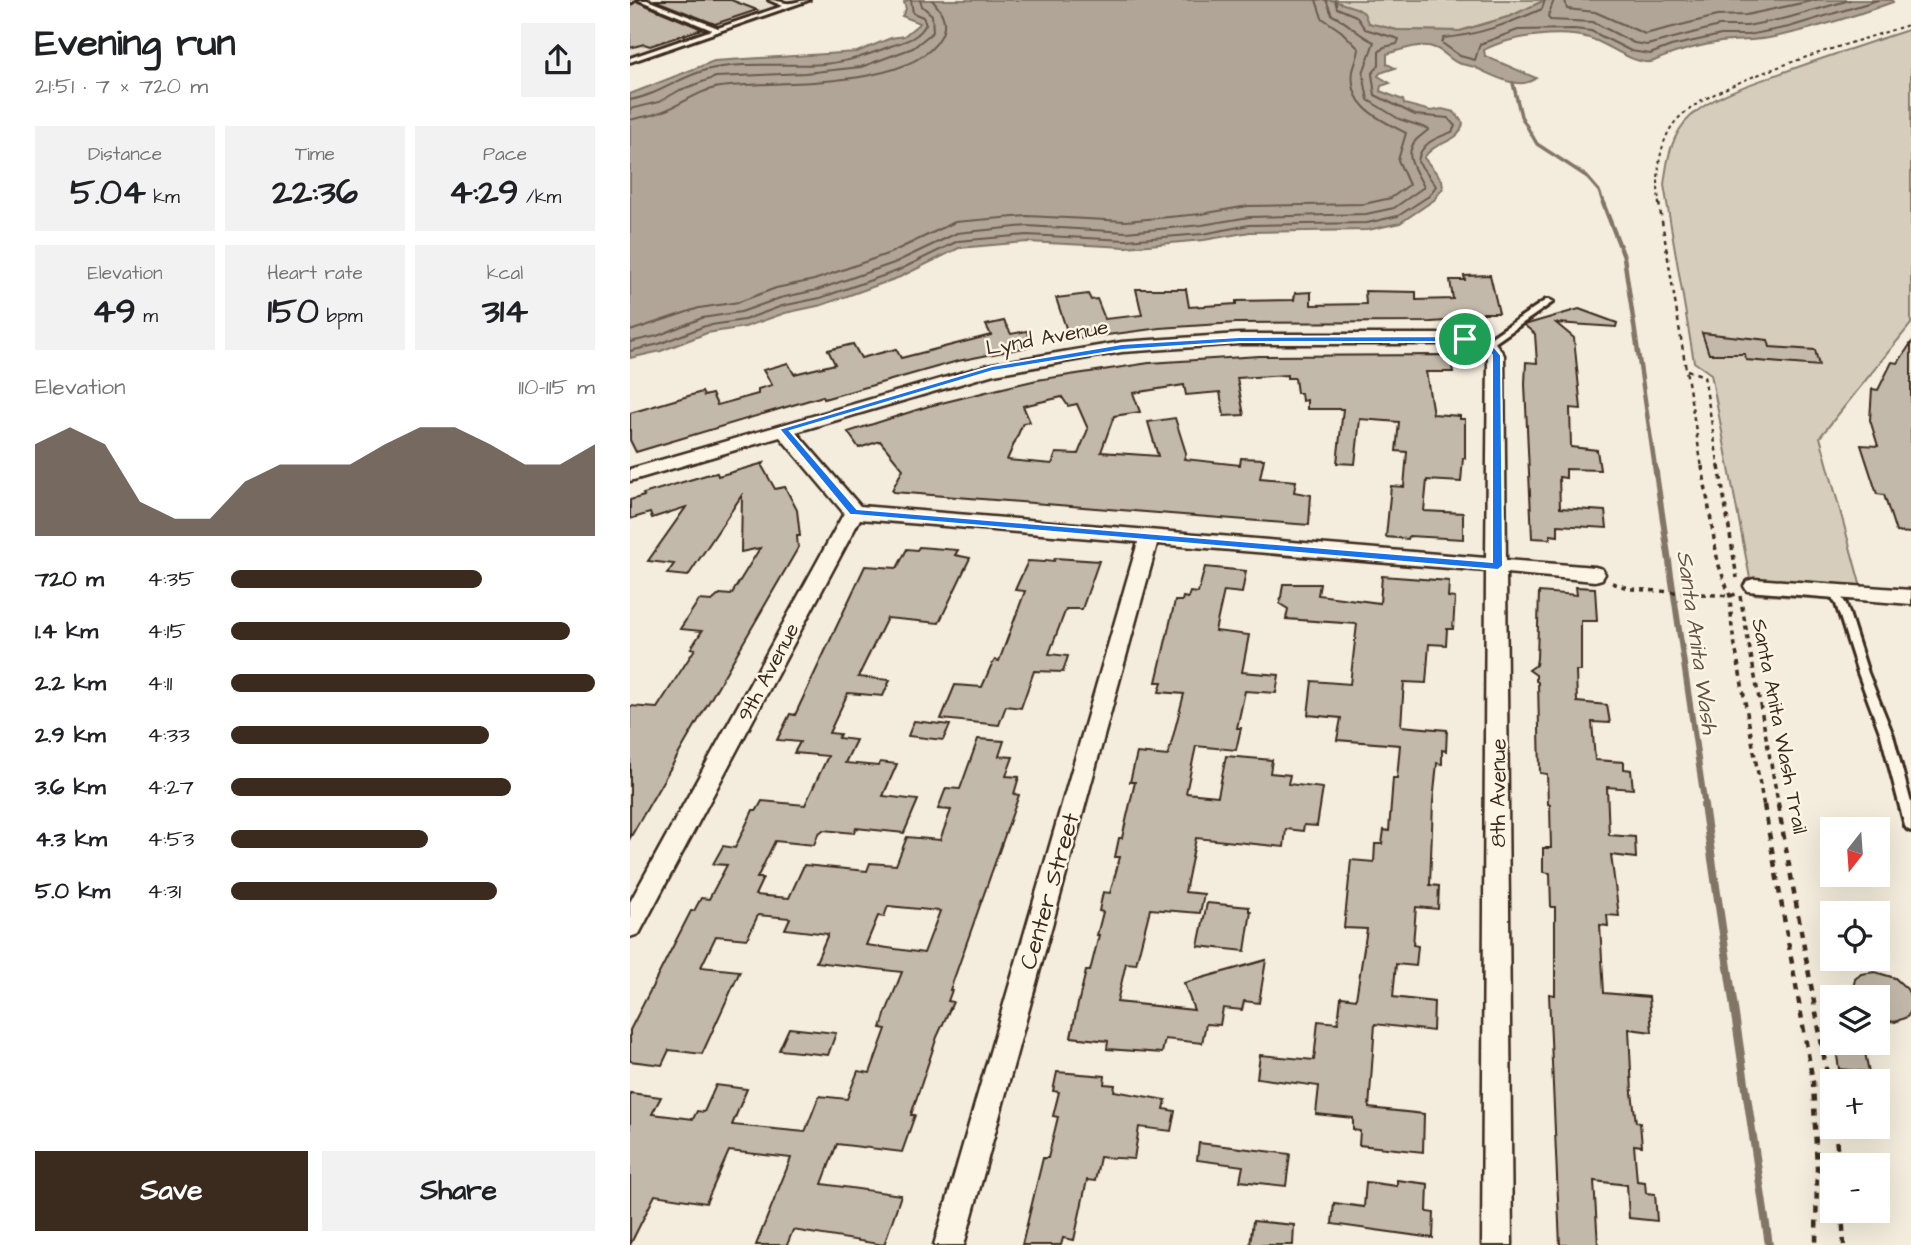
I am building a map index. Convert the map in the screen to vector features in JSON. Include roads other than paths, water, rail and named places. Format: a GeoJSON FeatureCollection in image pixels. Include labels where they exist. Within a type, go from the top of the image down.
{"type":"FeatureCollection","features":[{"type":"Feature","properties":{"kind":"street","name":"Lynd Avenue"},"geometry":{"type":"LineString","coordinates":[[630,475],[992,369],[1122,347],[1239,339],[1465,339],[1487,344]]}},
{"type":"Feature","properties":{"kind":"street","name":"8th Avenue"},"geometry":{"type":"LineString","coordinates":[[1487,344],[1496,355],[1497,1245]]}},
{"type":"Feature","properties":{"kind":"street"},"geometry":{"type":"LineString","coordinates":[[784,429],[854,512],[1595,574]]}},
{"type":"Feature","properties":{"kind":"street","name":"9th Avenue"},"geometry":{"type":"LineString","coordinates":[[630,926],[854,512]]}},
{"type":"Feature","properties":{"kind":"street","name":"Center Street"},"geometry":{"type":"LineString","coordinates":[[949,1245],[1149,538]]}},
{"type":"Feature","properties":{"kind":"street"},"geometry":{"type":"LineString","coordinates":[[1754,586],[1911,597]]}},
{"type":"Feature","properties":{"kind":"lane"},"geometry":{"type":"LineString","coordinates":[[642,0],[717,30]]}},
{"type":"Feature","properties":{"kind":"lane"},"geometry":{"type":"LineString","coordinates":[[772,0],[789,6]]}},
{"type":"Feature","properties":{"kind":"lane"},"geometry":{"type":"LineString","coordinates":[[632,58],[806,0]]}},
{"type":"Feature","properties":{"kind":"lane"},"geometry":{"type":"LineString","coordinates":[[1487,344],[1549,302]]}},
{"type":"Feature","properties":{"kind":"lane"},"geometry":{"type":"LineString","coordinates":[[1832,591],[1842,604],[1863,673],[1887,735],[1911,825]]}},
{"type":"Feature","properties":{"kind":"water"},"geometry":{"type":"Polygon","coordinates":[[[1331,0],[1356,8],[1364,13],[1368,23],[1397,30],[1460,31],[1511,16],[1545,0],[1893,2],[1804,30],[1767,38],[1712,44],[1647,62],[1630,58],[1596,40],[1564,35],[1521,38],[1484,50],[1485,56],[1536,78],[1522,83],[1513,83],[1458,63],[1430,46],[1418,46],[1387,54],[1387,64],[1395,68],[1378,76],[1390,83],[1381,86],[1380,91],[1403,100],[1404,104],[1431,111],[1442,109],[1454,112],[1463,123],[1457,135],[1428,152],[1424,158],[1442,180],[1443,188],[1434,200],[1400,223],[1368,230],[1250,232],[1204,240],[1126,247],[1027,242],[959,248],[900,277],[822,305],[785,313],[745,327],[707,333],[661,351],[630,358],[630,94],[714,61],[857,52],[891,38],[904,36],[920,23],[902,16],[906,9],[904,2],[1331,0]]]}},
{"type":"Feature","properties":{"kind":"waterway","name":"Santa Anita Wash"},"geometry":{"type":"LineString","coordinates":[[1513,83],[1521,116],[1537,144],[1586,176],[1599,191],[1604,205]]}},
{"type":"Feature","properties":{"kind":"waterway","name":"Santa Anita Wash"},"geometry":{"type":"LineString","coordinates":[[1603,203],[1624,257],[1655,468]]}},
{"type":"Feature","properties":{"kind":"waterway","name":"Santa Anita Wash"},"geometry":{"type":"LineString","coordinates":[[1655,466],[1705,807]]}},
{"type":"Feature","properties":{"kind":"waterway","name":"Santa Anita Wash"},"geometry":{"type":"LineString","coordinates":[[1704,805],[1769,1245]]}}]}
